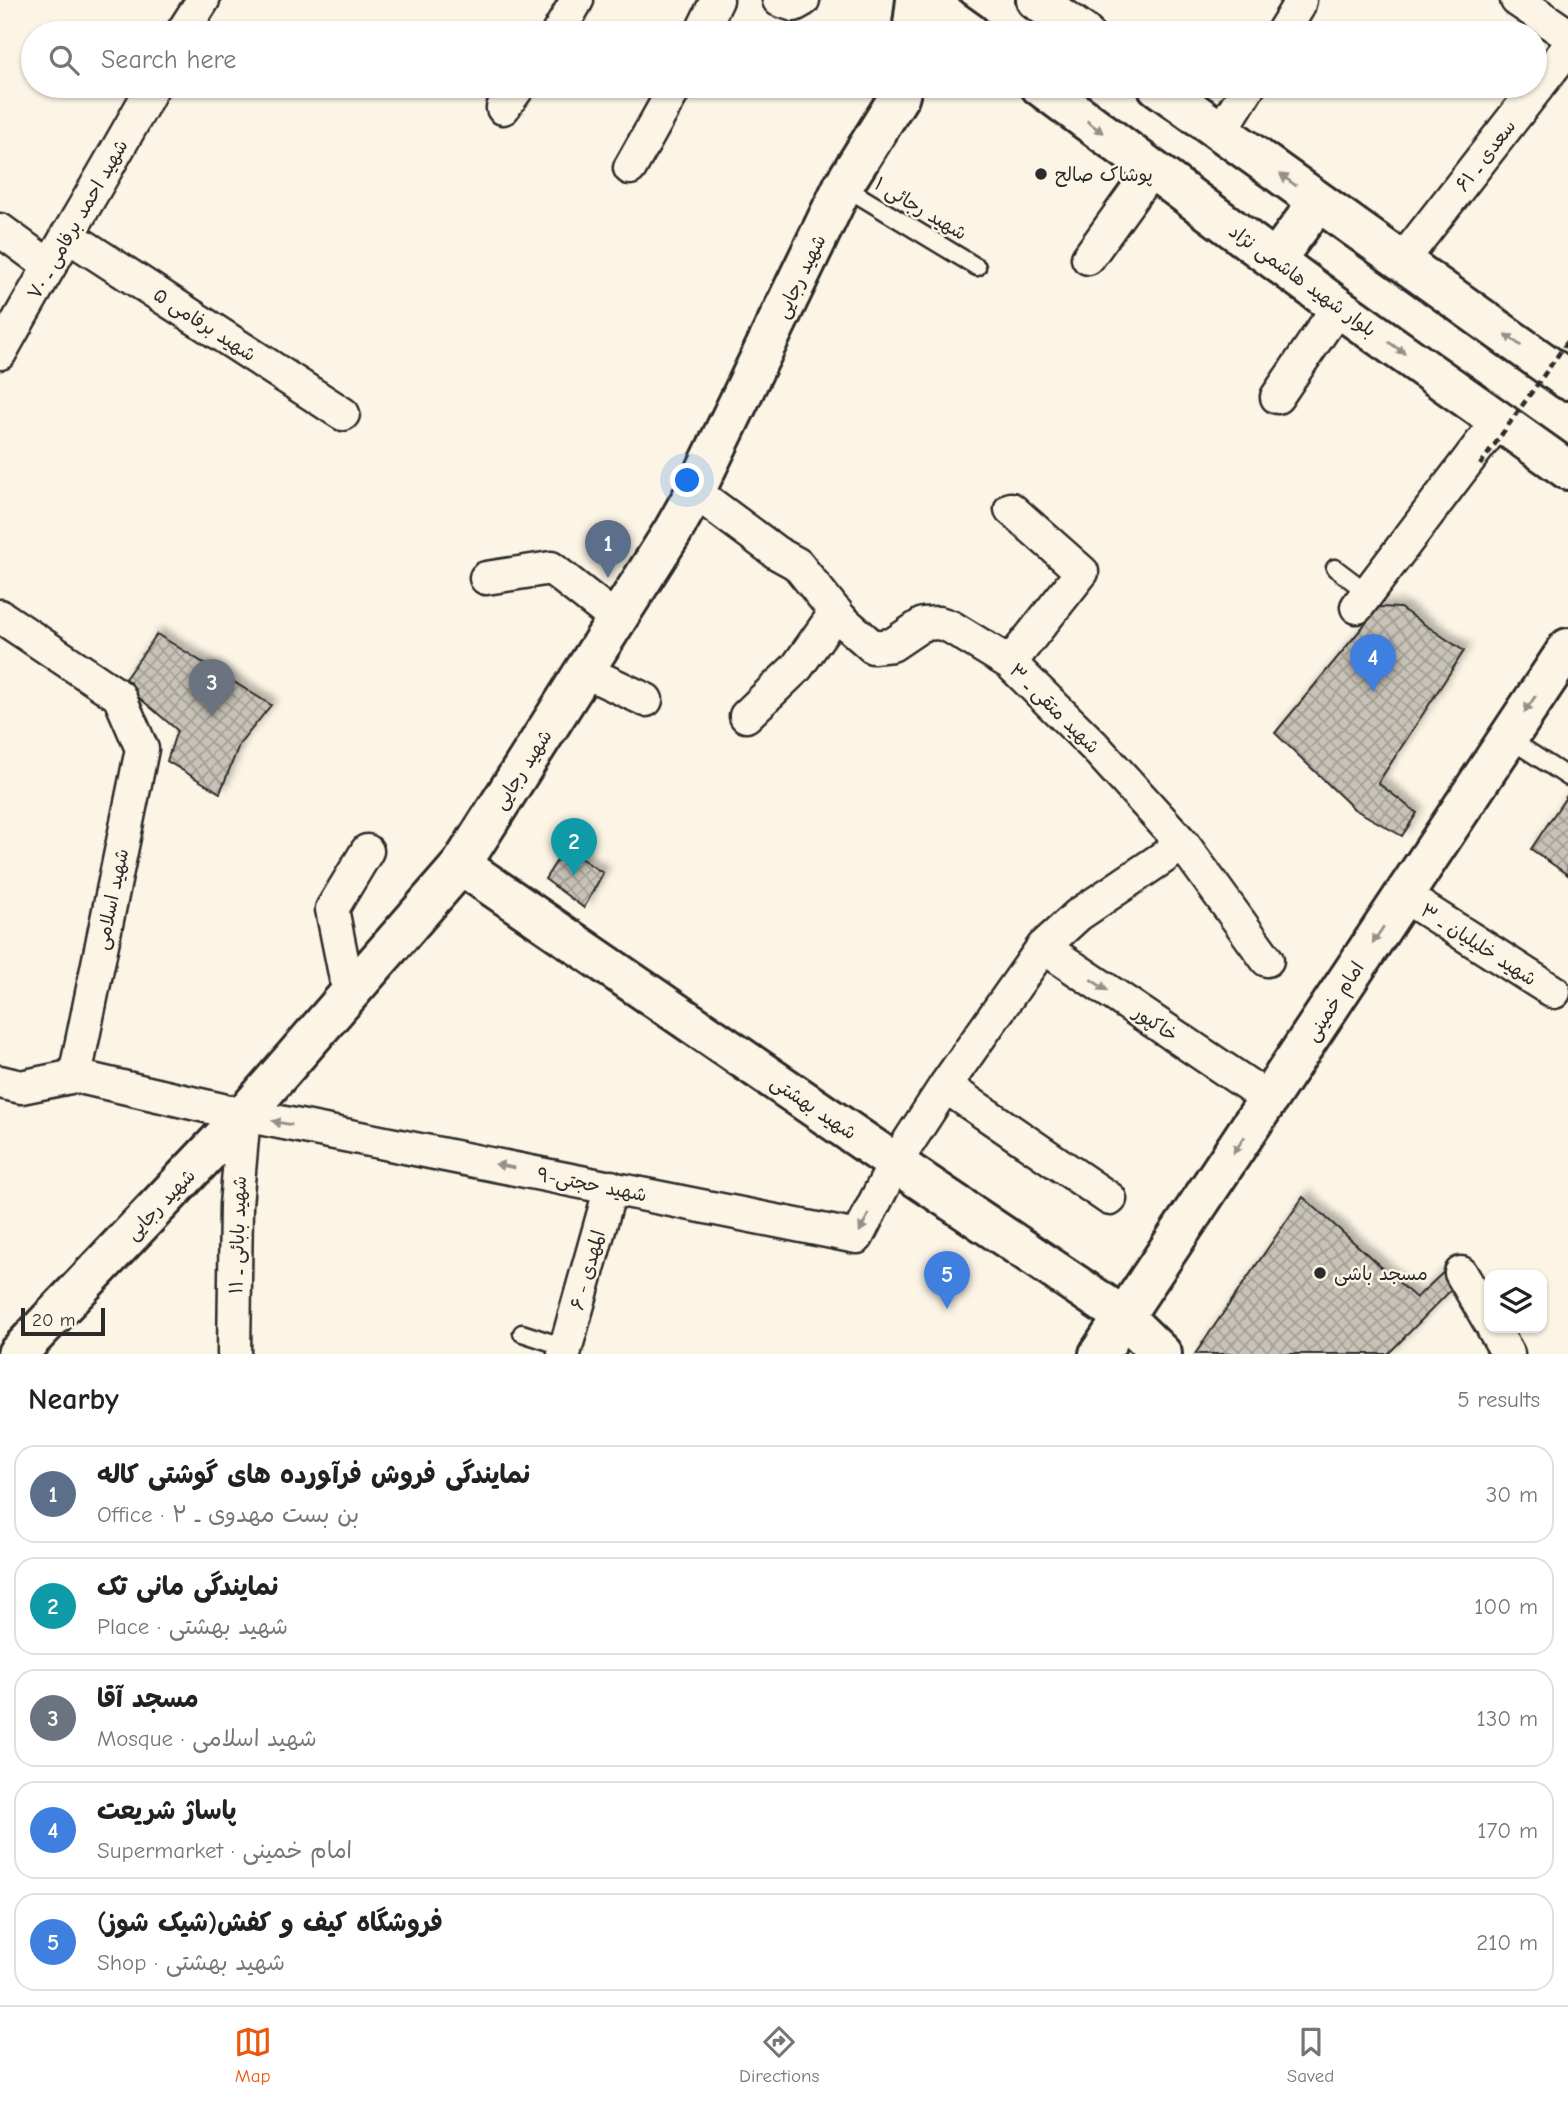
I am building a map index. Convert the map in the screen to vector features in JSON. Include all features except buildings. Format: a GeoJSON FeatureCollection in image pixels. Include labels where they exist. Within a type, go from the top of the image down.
{"type":"FeatureCollection","features":[{"type":"Feature","properties":{"kind":"street"},"geometry":{"type":"LineString","coordinates":[[190,21],[203,0]]}},
{"type":"Feature","properties":{"kind":"street"},"geometry":{"type":"LineString","coordinates":[[565,21],[578,0]]}},
{"type":"Feature","properties":{"kind":"street"},"geometry":{"type":"LineString","coordinates":[[706,21],[716,0]]}},
{"type":"Feature","properties":{"kind":"street"},"geometry":{"type":"LineString","coordinates":[[779,0],[794,5],[803,0]]}},
{"type":"Feature","properties":{"kind":"street"},"geometry":{"type":"LineString","coordinates":[[913,21],[916,0]]}},
{"type":"Feature","properties":{"kind":"street"},"geometry":{"type":"LineString","coordinates":[[924,0],[953,21]]}},
{"type":"Feature","properties":{"kind":"street"},"geometry":{"type":"LineString","coordinates":[[1036,0],[1071,21]]}},
{"type":"Feature","properties":{"kind":"street"},"geometry":{"type":"LineString","coordinates":[[1289,21],[1300,0]]}},
{"type":"Feature","properties":{"kind":"street"},"geometry":{"type":"LineString","coordinates":[[1517,0],[1568,35]]}},
{"type":"Feature","properties":{"kind":"street","name":"سعدی ـ ۶۱"},"geometry":{"type":"LineString","coordinates":[[1547,75],[1568,48]]}},
{"type":"Feature","properties":{"kind":"street","name":"شهید احمد برفامی ـ ۷۰"},"geometry":{"type":"LineString","coordinates":[[0,353],[48,265],[115,156],[146,98]]}},
{"type":"Feature","properties":{"kind":"street"},"geometry":{"type":"LineString","coordinates":[[630,168],[669,98]]}},
{"type":"Feature","properties":{"kind":"street","name":"شهید رجایی"},"geometry":{"type":"LineString","coordinates":[[17,1354],[244,1115],[461,865],[673,531],[695,492],[843,186],[900,98]]}},
{"type":"Feature","properties":{"kind":"street","name":"بلوار شهید هاشمی نژاد"},"geometry":{"type":"LineString","coordinates":[[1056,98],[1338,307],[1568,470]]}},
{"type":"Feature","properties":{"kind":"street"},"geometry":{"type":"LineString","coordinates":[[1174,98],[1568,380]]}},
{"type":"Feature","properties":{"kind":"street"},"geometry":{"type":"LineString","coordinates":[[1221,131],[1242,98]]}},
{"type":"Feature","properties":{"kind":"street","name":"سعدی ـ ۶۱"},"geometry":{"type":"LineString","coordinates":[[1402,261],[1529,98]]}},
{"type":"Feature","properties":{"kind":"street"},"geometry":{"type":"LineString","coordinates":[[1088,258],[1152,169]]}},
{"type":"Feature","properties":{"kind":"street"},"geometry":{"type":"LineString","coordinates":[[1276,259],[1318,202]]}},
{"type":"Feature","properties":{"kind":"street"},"geometry":{"type":"LineString","coordinates":[[0,230],[48,265]]}},
{"type":"Feature","properties":{"kind":"street","name":"شهید برفامی ۵"},"geometry":{"type":"LineString","coordinates":[[66,235],[342,414]]}},
{"type":"Feature","properties":{"kind":"street"},"geometry":{"type":"LineString","coordinates":[[1277,397],[1338,307]]}},
{"type":"Feature","properties":{"kind":"street"},"geometry":{"type":"LineString","coordinates":[[1362,600],[1498,421]]}},
{"type":"Feature","properties":{"kind":"street","name":"شهید متقی ـ ۳"},"geometry":{"type":"LineString","coordinates":[[695,492],[777,553],[797,564],[836,612],[873,647],[891,645],[923,624],[939,623],[951,627],[1010,663],[1094,746],[1183,844],[1267,960]]}},
{"type":"Feature","properties":{"kind":"street"},"geometry":{"type":"LineString","coordinates":[[1010,663],[1082,572],[1011,509]]}},
{"type":"Feature","properties":{"kind":"street"},"geometry":{"type":"LineString","coordinates":[[486,578],[551,568],[617,620]]}},
{"type":"Feature","properties":{"kind":"street"},"geometry":{"type":"LineString","coordinates":[[746,716],[797,667],[836,612]]}},
{"type":"Feature","properties":{"kind":"street","name":"شهید اسلامی"},"geometry":{"type":"LineString","coordinates":[[0,617],[118,696],[142,749],[75,1076]]}},
{"type":"Feature","properties":{"kind":"street","name":"امام خمینی"},"geometry":{"type":"LineString","coordinates":[[1099,1354],[1568,648]]}},
{"type":"Feature","properties":{"kind":"street"},"geometry":{"type":"LineString","coordinates":[[584,671],[646,700]]}},
{"type":"Feature","properties":{"kind":"street"},"geometry":{"type":"LineString","coordinates":[[895,1163],[1042,947],[1078,915],[1183,844]]}},
{"type":"Feature","properties":{"kind":"street"},"geometry":{"type":"LineString","coordinates":[[349,994],[332,909],[367,851]]}},
{"type":"Feature","properties":{"kind":"street","name":"شهید بهشتی"},"geometry":{"type":"LineString","coordinates":[[461,865],[1124,1317],[1162,1354]]}},
{"type":"Feature","properties":{"kind":"street","name":"شهید خلیلیان ـ ۳"},"geometry":{"type":"LineString","coordinates":[[1404,896],[1554,992]]}},
{"type":"Feature","properties":{"kind":"street","name":"خاکپور"},"geometry":{"type":"LineString","coordinates":[[1042,947],[1269,1099]]}},
{"type":"Feature","properties":{"kind":"street"},"geometry":{"type":"LineString","coordinates":[[0,1082],[21,1087],[75,1076],[244,1115]]}},
{"type":"Feature","properties":{"kind":"street"},"geometry":{"type":"LineString","coordinates":[[945,1086],[1111,1199]]}},
{"type":"Feature","properties":{"kind":"street","name":"شهید حجتی-۹"},"geometry":{"type":"LineString","coordinates":[[244,1115],[857,1237],[895,1163]]}},
{"type":"Feature","properties":{"kind":"street","name":"شهید بابائی ـ ۱۱"},"geometry":{"type":"LineString","coordinates":[[234,1354],[236,1205],[244,1115]]}},
{"type":"Feature","properties":{"kind":"street","name":"المهدی - ۶"},"geometry":{"type":"LineString","coordinates":[[565,1350],[611,1187]]}},
{"type":"Feature","properties":{"kind":"street"},"geometry":{"type":"LineString","coordinates":[[1461,1273],[1484,1312]]}},
{"type":"Feature","properties":{"kind":"street"},"geometry":{"type":"LineString","coordinates":[[1496,1333],[1508,1354]]}},
{"type":"Feature","properties":{"kind":"lane","name":"شهید رجائی ۱"},"geometry":{"type":"LineString","coordinates":[[843,186],[977,267]]}},
{"type":"Feature","properties":{"kind":"lane"},"geometry":{"type":"LineString","coordinates":[[1335,568],[1362,600]]}},
{"type":"Feature","properties":{"kind":"lane"},"geometry":{"type":"LineString","coordinates":[[1508,738],[1568,777]]}},
{"type":"Feature","properties":{"kind":"lane"},"geometry":{"type":"LineString","coordinates":[[522,1333],[565,1350]]}},
{"type":"Feature","properties":{"kind":"path"},"geometry":{"type":"LineString","coordinates":[[1480,465],[1568,341]]}},
{"type":"Feature","properties":{"kind":"place","name":"پوشاک صالح"},"geometry":{"type":"Point","coordinates":[1041,174]}},
{"type":"Feature","properties":{"kind":"place","name":"نمایندگی فروش فرآورده های گوشتی کاله"},"geometry":{"type":"Point","coordinates":[608,578]}},
{"type":"Feature","properties":{"kind":"place","name":"پاساژ شریعت"},"geometry":{"type":"Point","coordinates":[1373,692]}},
{"type":"Feature","properties":{"kind":"place","name":"مسجد آقا"},"geometry":{"type":"Point","coordinates":[212,717]}},
{"type":"Feature","properties":{"kind":"place","name":"نمایندگی مانی تک"},"geometry":{"type":"Point","coordinates":[574,876]}},
{"type":"Feature","properties":{"kind":"place","name":"مسجد باشی"},"geometry":{"type":"Point","coordinates":[1320,1273]}},
{"type":"Feature","properties":{"kind":"place","name":"فروشگاه کیف و کفش(شیک شوز)"},"geometry":{"type":"Point","coordinates":[947,1309]}}]}
